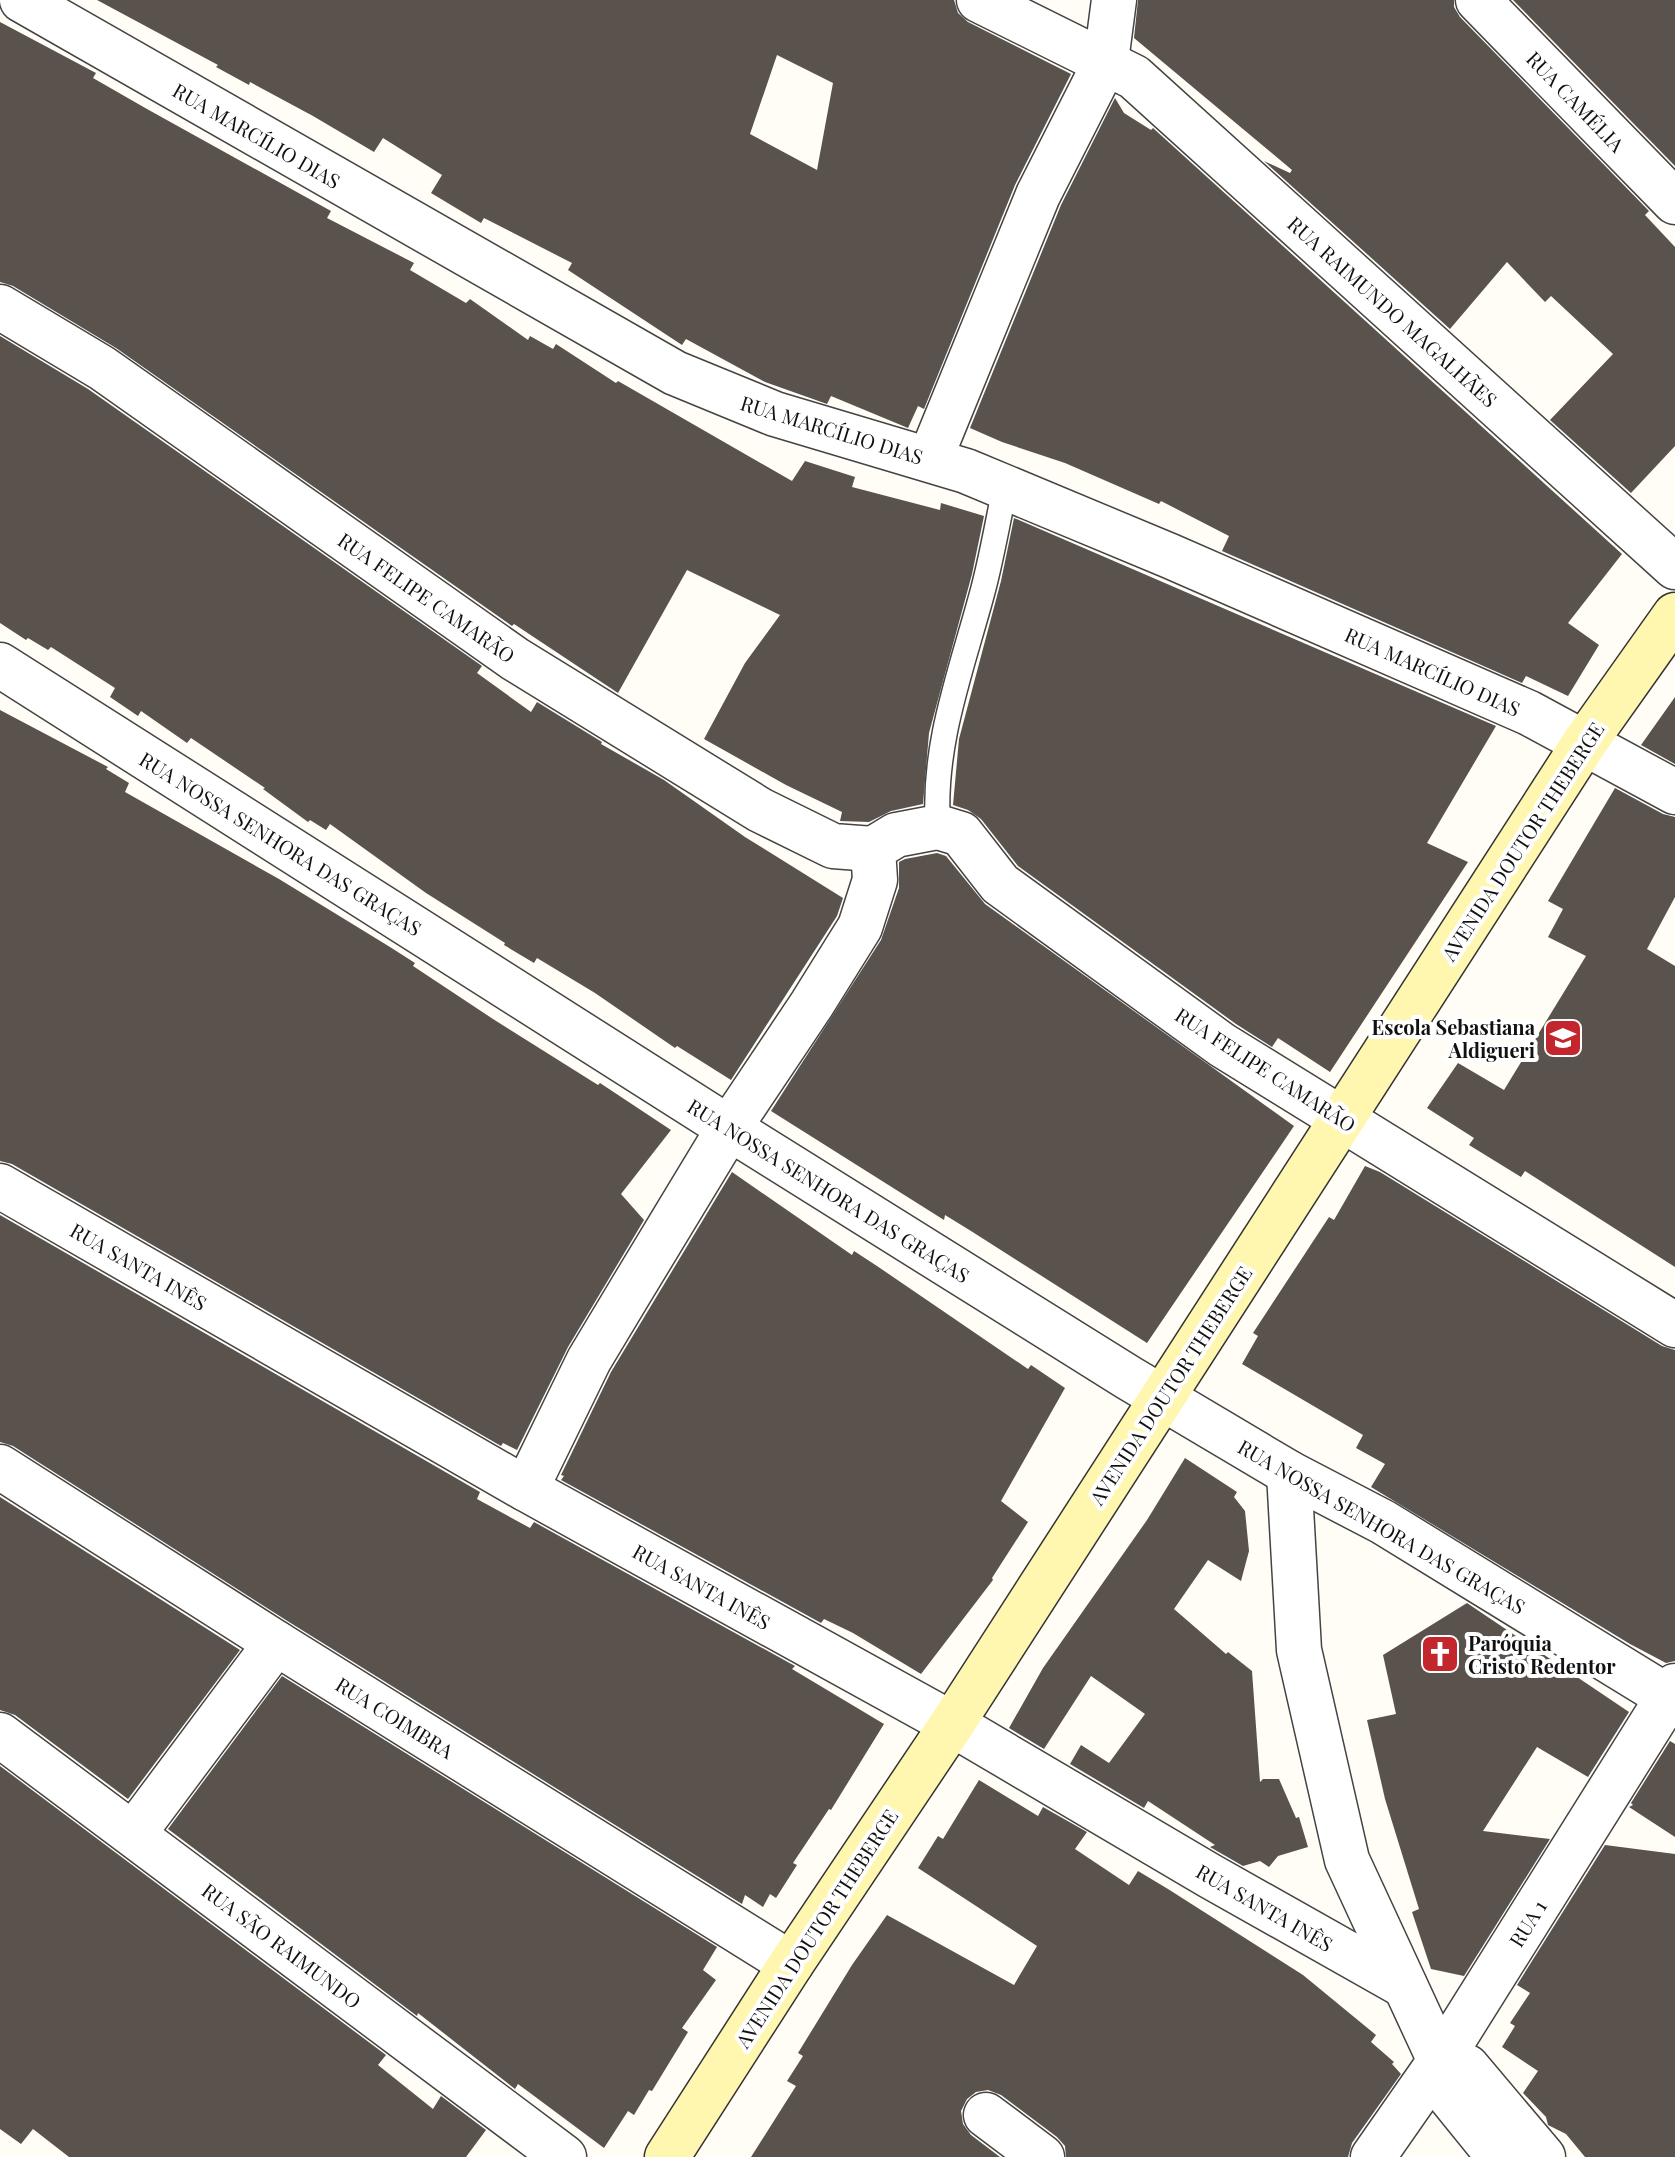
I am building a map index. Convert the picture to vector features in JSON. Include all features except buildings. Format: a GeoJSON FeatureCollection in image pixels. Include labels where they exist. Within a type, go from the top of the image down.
{"type":"FeatureCollection","features":[{"type":"Feature","properties":{"kind":"main road","name":"AVENIDA DOUTOR THEBERGE"},"geometry":{"type":"LineString","coordinates":[[667,2157],[791,1964],[952,1724],[1585,742],[1675,615]]}},
{"type":"Feature","properties":{"kind":"street","name":"RUA MARCÍLIO DIAS"},"geometry":{"type":"LineString","coordinates":[[22,0],[675,373],[775,414],[930,459],[1005,487],[1529,713],[1675,792]]}},
{"type":"Feature","properties":{"kind":"street","name":"RUA RAIMUNDO MAGALHÃES"},"geometry":{"type":"LineString","coordinates":[[979,0],[1134,77],[1675,567]]}},
{"type":"Feature","properties":{"kind":"street"},"geometry":{"type":"LineString","coordinates":[[930,459],[1038,195],[1106,61],[1114,0]]}},
{"type":"Feature","properties":{"kind":"street","name":"RUA CAMÉLIA"},"geometry":{"type":"LineString","coordinates":[[1478,0],[1675,202]]}},
{"type":"Feature","properties":{"kind":"street","name":"RUA FELIPE CAMARÃO"},"geometry":{"type":"LineString","coordinates":[[0,307],[102,368],[515,659],[760,810],[874,864],[896,835],[938,827],[961,834],[1000,884],[1197,1027],[1675,1325]]}},
{"type":"Feature","properties":{"kind":"street","name":"RUA NOSSA SENHORA DAS GRAÇAS"},"geometry":{"type":"LineString","coordinates":[[0,665],[729,1128],[1162,1398],[1289,1473],[1383,1522],[1672,1691]]}},
{"type":"Feature","properties":{"kind":"street"},"geometry":{"type":"LineString","coordinates":[[526,1489],[589,1360],[729,1128],[860,927],[874,864]]}},
{"type":"Feature","properties":{"kind":"street","name":"RUA SANTA INÊS"},"geometry":{"type":"LineString","coordinates":[[0,1186],[526,1489],[952,1724],[1210,1876],[1405,1986]]}},
{"type":"Feature","properties":{"kind":"street","name":"RUA COIMBRA"},"geometry":{"type":"LineString","coordinates":[[0,1467],[791,1964]]}},
{"type":"Feature","properties":{"kind":"street"},"geometry":{"type":"LineString","coordinates":[[1289,1473],[1299,1650],[1347,1860],[1440,2061],[1447,2093],[1499,2157]]}},
{"type":"Feature","properties":{"kind":"street"},"geometry":{"type":"LineString","coordinates":[[134,1833],[276,1643]]}},
{"type":"Feature","properties":{"kind":"street","name":"RUA 1"},"geometry":{"type":"LineString","coordinates":[[1373,2157],[1440,2061],[1672,1691]]}},
{"type":"Feature","properties":{"kind":"street","name":"RUA SÃO RAIMUNDO"},"geometry":{"type":"LineString","coordinates":[[0,1735],[564,2157]]}},
{"type":"Feature","properties":{"kind":"street"},"geometry":{"type":"LineString","coordinates":[[1440,2061],[1467,2067],[1543,2157]]}},
{"type":"Feature","properties":{"kind":"street"},"geometry":{"type":"LineString","coordinates":[[986,2115],[1042,2157]]}},
{"type":"Feature","properties":{"kind":"lane"},"geometry":{"type":"LineString","coordinates":[[938,827],[936,797],[944,730],[983,590],[1005,487]]}},
{"type":"Feature","properties":{"kind":"place","name":"Escola Sebastiana Aldigueri"},"geometry":{"type":"Point","coordinates":[1563,1038]}},
{"type":"Feature","properties":{"kind":"place","name":"Paróquia Cristo Redentor"},"geometry":{"type":"Point","coordinates":[1440,1654]}}]}
